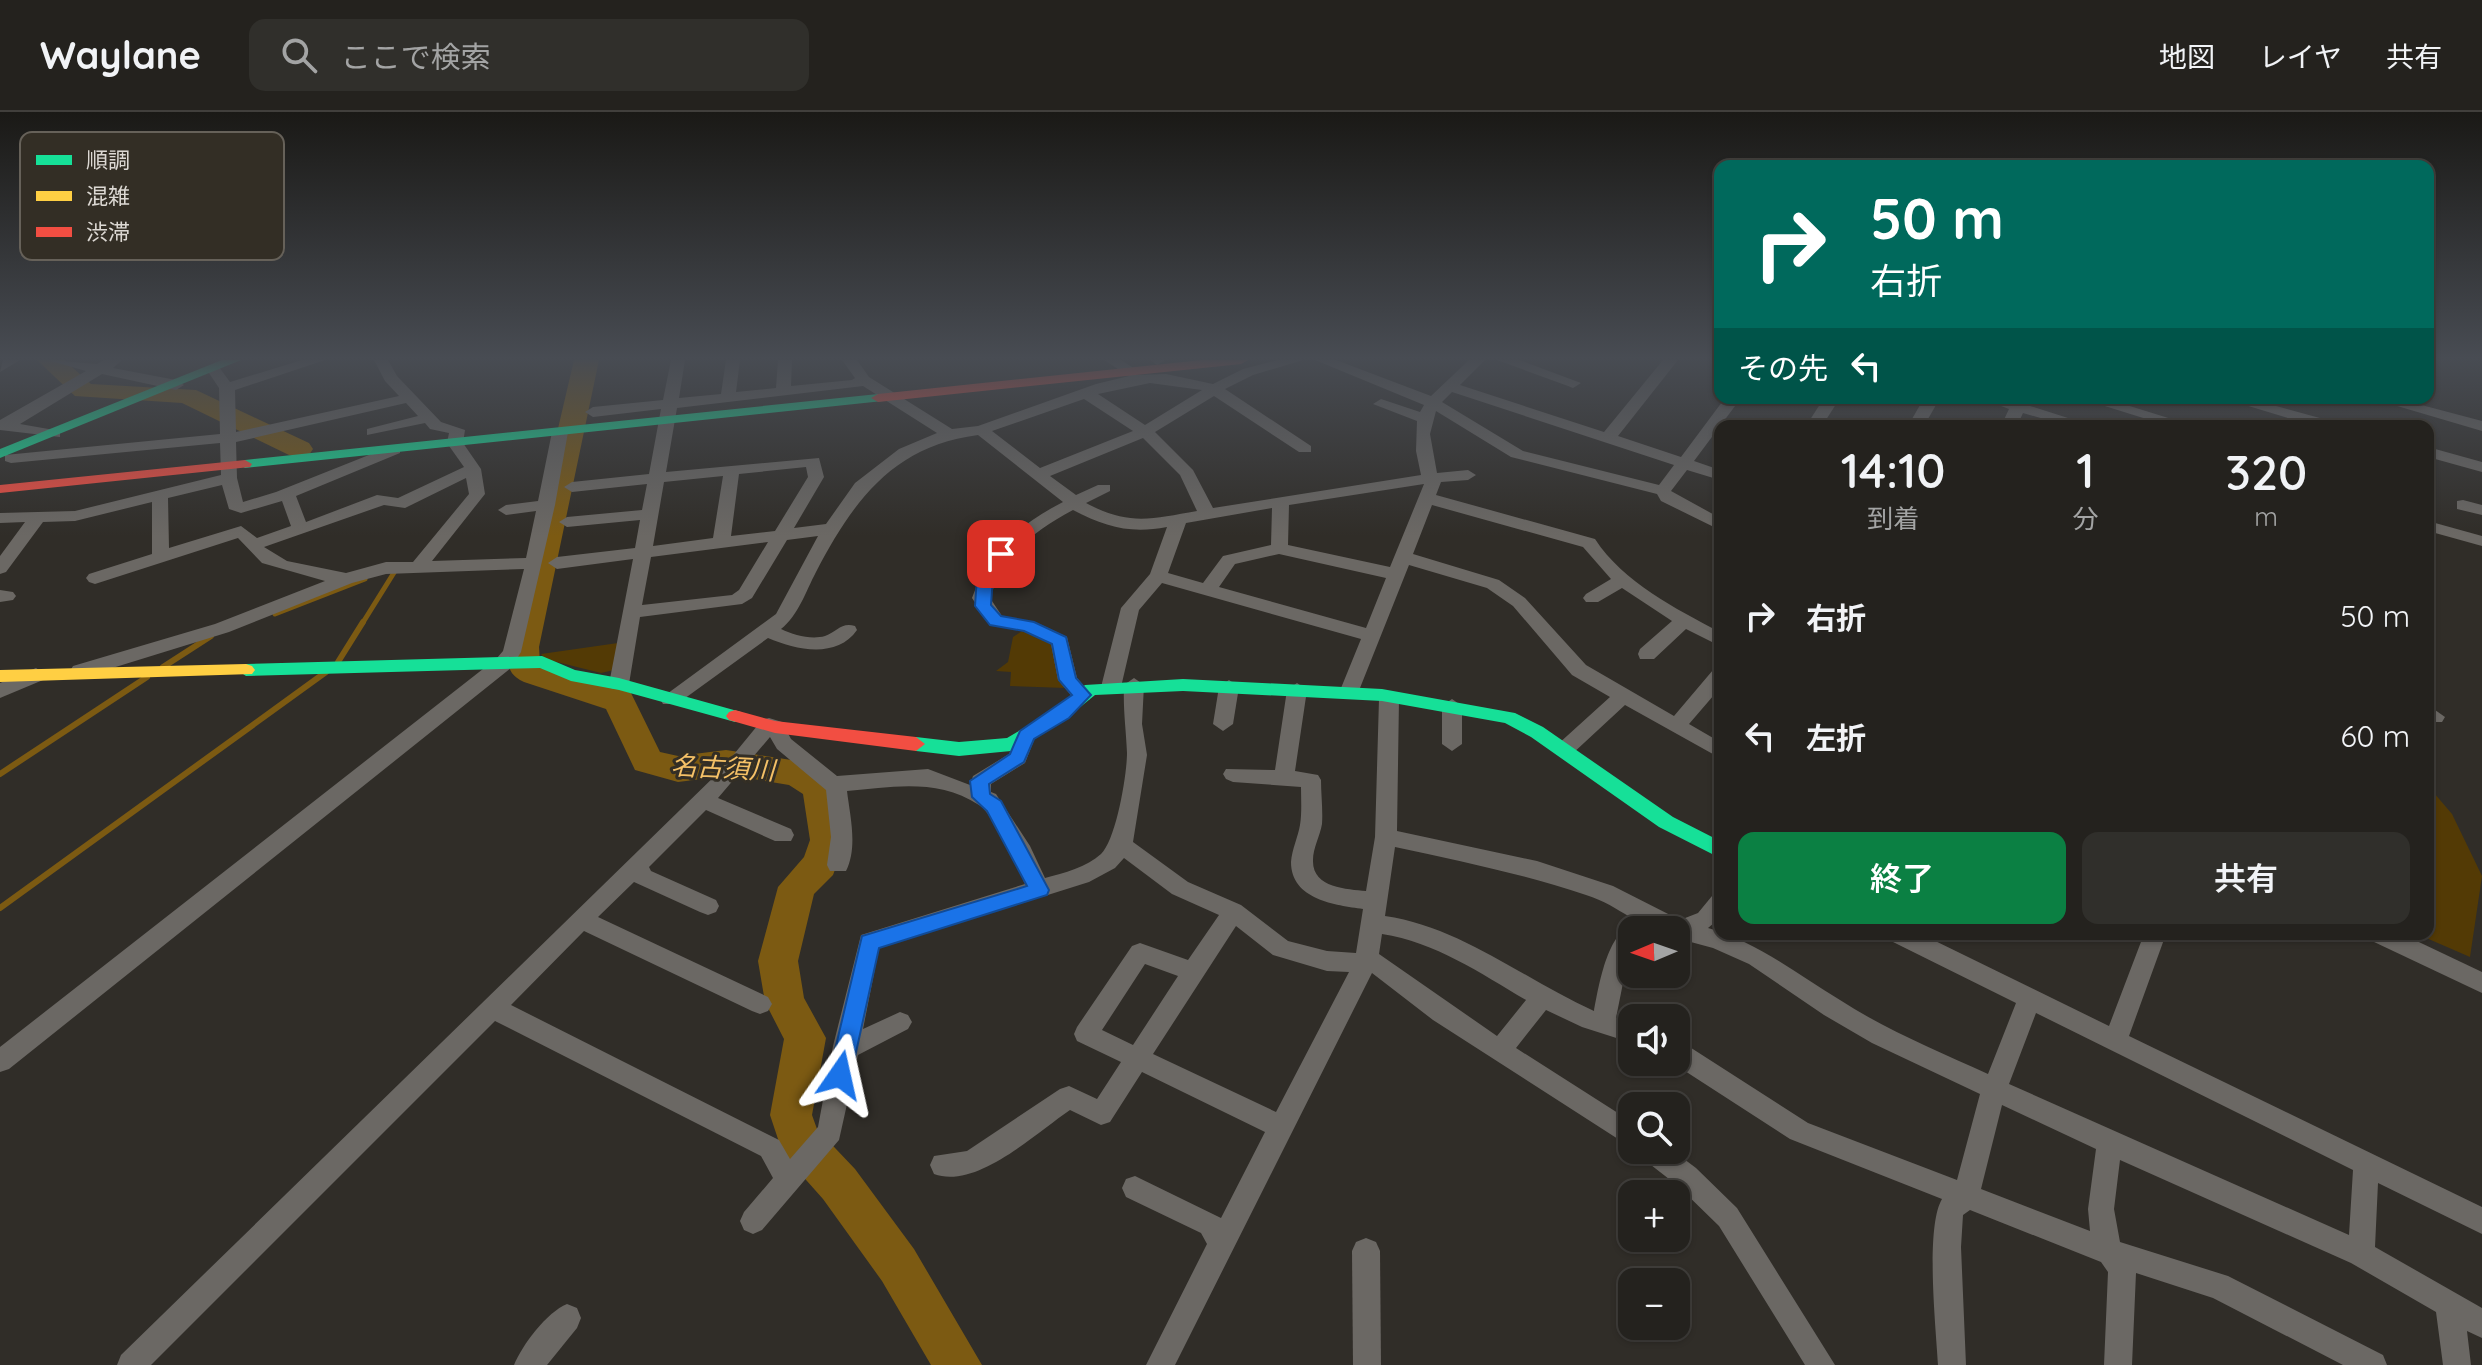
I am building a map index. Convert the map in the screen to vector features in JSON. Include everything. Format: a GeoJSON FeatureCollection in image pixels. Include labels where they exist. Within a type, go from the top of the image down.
{"type":"FeatureCollection","features":[{"type":"Feature","properties":{"kind":"street"},"geometry":{"type":"LineString","coordinates":[[5,456],[93,418]]}},
{"type":"Feature","properties":{"kind":"street"},"geometry":{"type":"LineString","coordinates":[[228,418],[230,473],[235,505],[241,508],[282,496],[394,450]]}},
{"type":"Feature","properties":{"kind":"street"},"geometry":{"type":"LineString","coordinates":[[5,456],[238,437],[319,418]]}},
{"type":"Feature","properties":{"kind":"street"},"geometry":{"type":"LineString","coordinates":[[373,432],[426,418]]}},
{"type":"Feature","properties":{"kind":"street"},"geometry":{"type":"LineString","coordinates":[[424,566],[477,494],[473,469],[455,443],[457,430],[436,426],[428,418]]}},
{"type":"Feature","properties":{"kind":"street"},"geometry":{"type":"LineString","coordinates":[[0,489],[230,473],[394,450],[583,430],[638,418]]}},
{"type":"Feature","properties":{"kind":"street"},"geometry":{"type":"LineString","coordinates":[[619,684],[668,418]]}},
{"type":"Feature","properties":{"kind":"street"},"geometry":{"type":"LineString","coordinates":[[923,418],[949,434]]}},
{"type":"Feature","properties":{"kind":"street"},"geometry":{"type":"LineString","coordinates":[[670,699],[770,631],[792,607],[831,529],[861,486],[905,452],[949,434],[981,430],[1014,418]]}},
{"type":"Feature","properties":{"kind":"street"},"geometry":{"type":"LineString","coordinates":[[1124,418],[1166,445],[1201,491],[1206,513]]}},
{"type":"Feature","properties":{"kind":"street"},"geometry":{"type":"LineString","coordinates":[[1038,475],[1144,432],[1166,418]]}},
{"type":"Feature","properties":{"kind":"street"},"geometry":{"type":"LineString","coordinates":[[1259,418],[1305,449]]}},
{"type":"Feature","properties":{"kind":"street"},"geometry":{"type":"LineString","coordinates":[[1349,693],[1430,489],[1422,437],[1426,418]]}},
{"type":"Feature","properties":{"kind":"street"},"geometry":{"type":"LineString","coordinates":[[1462,418],[1517,454],[1663,491],[1667,497],[1714,522]]}},
{"type":"Feature","properties":{"kind":"street"},"geometry":{"type":"LineString","coordinates":[[1546,418],[1714,473]]}},
{"type":"Feature","properties":{"kind":"street"},"geometry":{"type":"LineString","coordinates":[[1607,439],[1624,418]]}},
{"type":"Feature","properties":{"kind":"street"},"geometry":{"type":"LineString","coordinates":[[2454,418],[2482,426]]}},
{"type":"Feature","properties":{"kind":"street"},"geometry":{"type":"LineString","coordinates":[[1663,491],[1714,423]]}},
{"type":"Feature","properties":{"kind":"street"},"geometry":{"type":"LineString","coordinates":[[2,426],[54,434]]}},
{"type":"Feature","properties":{"kind":"street"},"geometry":{"type":"LineString","coordinates":[[981,430],[1074,503],[1109,522],[1126,525],[1178,521],[1206,513],[1421,478],[1430,489],[1589,543],[1592,552],[1624,579],[1683,621],[1714,637]]}},
{"type":"Feature","properties":{"kind":"street"},"geometry":{"type":"LineString","coordinates":[[0,1061],[506,663],[512,652],[534,563],[561,432]]}},
{"type":"Feature","properties":{"kind":"street"},"geometry":{"type":"LineString","coordinates":[[2434,454],[2482,467]]}},
{"type":"Feature","properties":{"kind":"street"},"geometry":{"type":"LineString","coordinates":[[572,487],[813,461],[816,477],[746,594],[736,600],[633,612]]}},
{"type":"Feature","properties":{"kind":"street"},"geometry":{"type":"LineString","coordinates":[[254,545],[383,499],[399,504],[473,469]]}},
{"type":"Feature","properties":{"kind":"street"},"geometry":{"type":"LineString","coordinates":[[721,543],[732,469]]}},
{"type":"Feature","properties":{"kind":"street"},"geometry":{"type":"LineString","coordinates":[[0,518],[75,516],[160,495],[230,473]]}},
{"type":"Feature","properties":{"kind":"street"},"geometry":{"type":"LineString","coordinates":[[1430,489],[1468,475]]}},
{"type":"Feature","properties":{"kind":"street"},"geometry":{"type":"LineString","coordinates":[[1082,695],[1068,680],[1060,641],[1028,626],[996,621],[981,598],[989,569],[1008,546],[1042,520],[1104,488]]}},
{"type":"Feature","properties":{"kind":"street"},"geometry":{"type":"LineString","coordinates":[[160,495],[164,551],[161,559]]}},
{"type":"Feature","properties":{"kind":"street"},"geometry":{"type":"LineString","coordinates":[[282,496],[289,498],[300,528]]}},
{"type":"Feature","properties":{"kind":"street"},"geometry":{"type":"LineString","coordinates":[[1279,549],[1281,502]]}},
{"type":"Feature","properties":{"kind":"street"},"geometry":{"type":"LineString","coordinates":[[506,510],[547,505]]}},
{"type":"Feature","properties":{"kind":"street"},"geometry":{"type":"LineString","coordinates":[[2463,505],[2482,510]]}},
{"type":"Feature","properties":{"kind":"street"},"geometry":{"type":"LineString","coordinates":[[241,508],[241,531],[254,545],[256,554],[271,563],[346,579]]}},
{"type":"Feature","properties":{"kind":"street"},"geometry":{"type":"LineString","coordinates":[[567,522],[650,514]]}},
{"type":"Feature","properties":{"kind":"street"},"geometry":{"type":"LineString","coordinates":[[0,568],[38,517]]}},
{"type":"Feature","properties":{"kind":"street"},"geometry":{"type":"LineString","coordinates":[[1111,687],[1130,608],[1158,576],[1178,521]]}},
{"type":"Feature","properties":{"kind":"street"},"geometry":{"type":"LineString","coordinates":[[2434,528],[2482,541]]}},
{"type":"Feature","properties":{"kind":"street"},"geometry":{"type":"LineString","coordinates":[[557,563],[831,529]]}},
{"type":"Feature","properties":{"kind":"street"},"geometry":{"type":"LineString","coordinates":[[95,578],[241,531]]}},
{"type":"Feature","properties":{"kind":"street"},"geometry":{"type":"LineString","coordinates":[[1208,589],[1229,560],[1279,549],[1399,566],[1493,584],[1519,602],[1579,670],[1714,747]]}},
{"type":"Feature","properties":{"kind":"street"},"geometry":{"type":"LineString","coordinates":[[73,674],[222,628],[346,579],[386,568],[534,563]]}},
{"type":"Feature","properties":{"kind":"street"},"geometry":{"type":"LineString","coordinates":[[1158,576],[1370,635]]}},
{"type":"Feature","properties":{"kind":"street"},"geometry":{"type":"LineString","coordinates":[[1592,598],[1624,579]]}},
{"type":"Feature","properties":{"kind":"street"},"geometry":{"type":"LineString","coordinates":[[1647,654],[1683,621]]}},
{"type":"Feature","properties":{"kind":"street"},"geometry":{"type":"LineString","coordinates":[[770,631],[796,644],[813,644],[844,635],[848,630]]}},
{"type":"Feature","properties":{"kind":"street"},"geometry":{"type":"LineString","coordinates":[[0,676],[542,662],[571,675],[619,684],[772,726],[959,749],[1000,748],[1062,713],[1091,689],[1134,685],[1349,693],[1452,706],[1509,717],[1564,750],[1666,822],[1714,847]]}},
{"type":"Feature","properties":{"kind":"street"},"geometry":{"type":"LineString","coordinates":[[0,691],[36,675]]}},
{"type":"Feature","properties":{"kind":"street"},"geometry":{"type":"LineString","coordinates":[[1677,725],[1714,682]]}},
{"type":"Feature","properties":{"kind":"street"},"geometry":{"type":"LineString","coordinates":[[753,1221],[829,1134],[869,942],[1096,870],[1122,845],[1137,755],[1132,724],[1134,685]]}},
{"type":"Feature","properties":{"kind":"street"},"geometry":{"type":"LineString","coordinates":[[1223,724],[1229,687]]}},
{"type":"Feature","properties":{"kind":"street"},"geometry":{"type":"LineString","coordinates":[[1284,778],[1297,690]]}},
{"type":"Feature","properties":{"kind":"street"},"geometry":{"type":"LineString","coordinates":[[1564,750],[1623,696]]}},
{"type":"Feature","properties":{"kind":"street"},"geometry":{"type":"LineString","coordinates":[[1160,1365],[1366,961],[1386,837],[1389,699]]}},
{"type":"Feature","properties":{"kind":"street"},"geometry":{"type":"LineString","coordinates":[[1452,706],[1452,744]]}},
{"type":"Feature","properties":{"kind":"street"},"geometry":{"type":"LineString","coordinates":[[131,1365],[703,800],[772,726]]}},
{"type":"Feature","properties":{"kind":"street"},"geometry":{"type":"LineString","coordinates":[[772,726],[784,744],[836,787],[842,837],[838,865]]}},
{"type":"Feature","properties":{"kind":"street"},"geometry":{"type":"LineString","coordinates":[[981,797],[980,781],[1018,758],[1026,735]]}},
{"type":"Feature","properties":{"kind":"street"},"geometry":{"type":"LineString","coordinates":[[1233,774],[1311,780],[1311,824],[1302,859],[1308,879],[1330,896],[1375,912],[1392,924],[1453,949],[1543,996],[1618,1029]]}},
{"type":"Feature","properties":{"kind":"street"},"geometry":{"type":"LineString","coordinates":[[832,784],[928,777],[981,797],[994,806],[1039,890]]}},
{"type":"Feature","properties":{"kind":"street"},"geometry":{"type":"LineString","coordinates":[[703,800],[783,835]]}},
{"type":"Feature","properties":{"kind":"street"},"geometry":{"type":"LineString","coordinates":[[1386,837],[1537,870],[1605,892],[1627,916]]}},
{"type":"Feature","properties":{"kind":"street"},"geometry":{"type":"LineString","coordinates":[[1122,845],[1180,888],[1233,911],[1281,948],[1327,961],[1376,963],[1441,1013],[1618,1127]]}},
{"type":"Feature","properties":{"kind":"street"},"geometry":{"type":"LineString","coordinates":[[637,865],[642,877],[708,906]]}},
{"type":"Feature","properties":{"kind":"street"},"geometry":{"type":"LineString","coordinates":[[1690,925],[1713,910]]}},
{"type":"Feature","properties":{"kind":"street"},"geometry":{"type":"LineString","coordinates":[[943,1165],[971,1163],[1069,1097],[1101,1114],[1233,911]]}},
{"type":"Feature","properties":{"kind":"street"},"geometry":{"type":"LineString","coordinates":[[582,920],[760,1004]]}},
{"type":"Feature","properties":{"kind":"street"},"geometry":{"type":"LineString","coordinates":[[1690,931],[1714,939]]}},
{"type":"Feature","properties":{"kind":"street"},"geometry":{"type":"LineString","coordinates":[[1718,940],[1757,957],[1832,1008],[1881,1036],[2110,1143],[2361,1254],[2482,1324]]}},
{"type":"Feature","properties":{"kind":"street"},"geometry":{"type":"LineString","coordinates":[[1911,940],[2482,1221]]}},
{"type":"Feature","properties":{"kind":"street"},"geometry":{"type":"LineString","coordinates":[[2115,1042],[2153,940]]}},
{"type":"Feature","properties":{"kind":"street"},"geometry":{"type":"LineString","coordinates":[[2392,940],[2482,983]]}},
{"type":"Feature","properties":{"kind":"street"},"geometry":{"type":"LineString","coordinates":[[1193,972],[1140,953],[1086,1034],[1281,1127]]}},
{"type":"Feature","properties":{"kind":"street"},"geometry":{"type":"LineString","coordinates":[[1603,1024],[1618,958]]}},
{"type":"Feature","properties":{"kind":"street"},"geometry":{"type":"LineString","coordinates":[[1507,1041],[1543,996]]}},
{"type":"Feature","properties":{"kind":"street"},"geometry":{"type":"LineString","coordinates":[[1952,1365],[1947,1247],[1950,1209],[1965,1198],[1994,1089],[2030,998]]}},
{"type":"Feature","properties":{"kind":"street"},"geometry":{"type":"LineString","coordinates":[[493,1008],[770,1148],[792,1175]]}},
{"type":"Feature","properties":{"kind":"street"},"geometry":{"type":"LineString","coordinates":[[845,1046],[856,1045],[900,1022]]}},
{"type":"Feature","properties":{"kind":"street"},"geometry":{"type":"LineString","coordinates":[[1690,1061],[1799,1131],[2107,1251],[2218,1286],[2373,1365]]}},
{"type":"Feature","properties":{"kind":"street"},"geometry":{"type":"LineString","coordinates":[[2110,1143],[2100,1232],[2107,1251],[2122,1268],[2118,1365]]}},
{"type":"Feature","properties":{"kind":"street"},"geometry":{"type":"LineString","coordinates":[[1670,1164],[1728,1217],[1821,1365]]}},
{"type":"Feature","properties":{"kind":"street"},"geometry":{"type":"LineString","coordinates":[[2361,1254],[2366,1165]]}},
{"type":"Feature","properties":{"kind":"street"},"geometry":{"type":"LineString","coordinates":[[1135,1188],[1210,1224],[1222,1244]]}},
{"type":"Feature","properties":{"kind":"street"},"geometry":{"type":"LineString","coordinates":[[1366,1251],[1367,1365]]}},
{"type":"Feature","properties":{"kind":"street"},"geometry":{"type":"LineString","coordinates":[[2449,1304],[2457,1365]]}},
{"type":"Feature","properties":{"kind":"street"},"geometry":{"type":"LineString","coordinates":[[528,1365],[567,1318]]}},
{"type":"Feature","properties":{"kind":"shaded area"},"geometry":{"type":"Polygon","coordinates":[[[1022,631],[1053,645],[1066,688],[1010,686],[1011,672],[996,671],[1008,662],[1013,637],[1022,631]]]}},
{"type":"Feature","properties":{"kind":"shaded area"},"geometry":{"type":"Polygon","coordinates":[[[618,643],[614,670],[601,673],[545,659],[541,654],[618,643]]]}},
{"type":"Feature","properties":{"kind":"shaded area"},"geometry":{"type":"Polygon","coordinates":[[[2434,793],[2452,814],[2482,876],[2470,957],[2431,940],[2434,940],[2434,793]]]}},
{"type":"Feature","properties":{"kind":"waterway"},"geometry":{"type":"LineString","coordinates":[[236,418],[299,449]]}},
{"type":"Feature","properties":{"kind":"waterway","name":"名古須川"},"geometry":{"type":"LineString","coordinates":[[574,418],[523,647],[524,669],[619,701],[647,761],[678,769],[726,763],[747,765],[798,774],[816,785],[823,799],[828,840],[820,865],[797,887],[778,961],[779,982],[785,1002],[805,1038],[791,1115],[798,1140],[839,1184],[898,1265],[958,1365]]}},
{"type":"Feature","properties":{"kind":"waterway"},"geometry":{"type":"LineString","coordinates":[[362,624],[395,571]]}},
{"type":"Feature","properties":{"kind":"waterway"},"geometry":{"type":"LineString","coordinates":[[275,614],[365,579]]}},
{"type":"Feature","properties":{"kind":"waterway"},"geometry":{"type":"LineString","coordinates":[[338,662],[363,622]]}},
{"type":"Feature","properties":{"kind":"waterway"},"geometry":{"type":"LineString","coordinates":[[163,667],[211,636]]}},
{"type":"Feature","properties":{"kind":"waterway"},"geometry":{"type":"LineString","coordinates":[[0,908],[326,672]]}},
{"type":"Feature","properties":{"kind":"waterway"},"geometry":{"type":"LineString","coordinates":[[0,774],[147,677]]}},
{"type":"Feature","properties":{"kind":"traffic: fast"},"geometry":{"type":"LineString","coordinates":[[0,454],[88,418]]}},
{"type":"Feature","properties":{"kind":"traffic: fast"},"geometry":{"type":"LineString","coordinates":[[245,464],[682,418]]}},
{"type":"Feature","properties":{"kind":"traffic: fast"},"geometry":{"type":"LineString","coordinates":[[246,670],[542,662],[571,675],[619,684],[735,716]]}},
{"type":"Feature","properties":{"kind":"traffic: fast"},"geometry":{"type":"LineString","coordinates":[[916,744],[959,749],[1011,744],[1062,713],[1091,689],[1183,685],[1382,695],[1509,717],[1537,732],[1666,822],[1714,847]]}},
{"type":"Feature","properties":{"kind":"traffic: slow"},"geometry":{"type":"LineString","coordinates":[[0,676],[246,670]]}},
{"type":"Feature","properties":{"kind":"traffic: jam"},"geometry":{"type":"LineString","coordinates":[[0,489],[245,464]]}},
{"type":"Feature","properties":{"kind":"traffic: jam"},"geometry":{"type":"LineString","coordinates":[[735,716],[775,727],[916,744]]}},
{"type":"Feature","properties":{"kind":"route"},"geometry":{"type":"LineString","coordinates":[[840,1075],[869,942],[1039,890],[1022,852],[994,806],[981,797],[980,781],[1018,758],[1026,735],[1062,713],[1082,695],[1068,680],[1060,641],[1028,626],[1012,626],[996,621],[983,606],[981,598],[985,576],[1001,554]]}}]}
